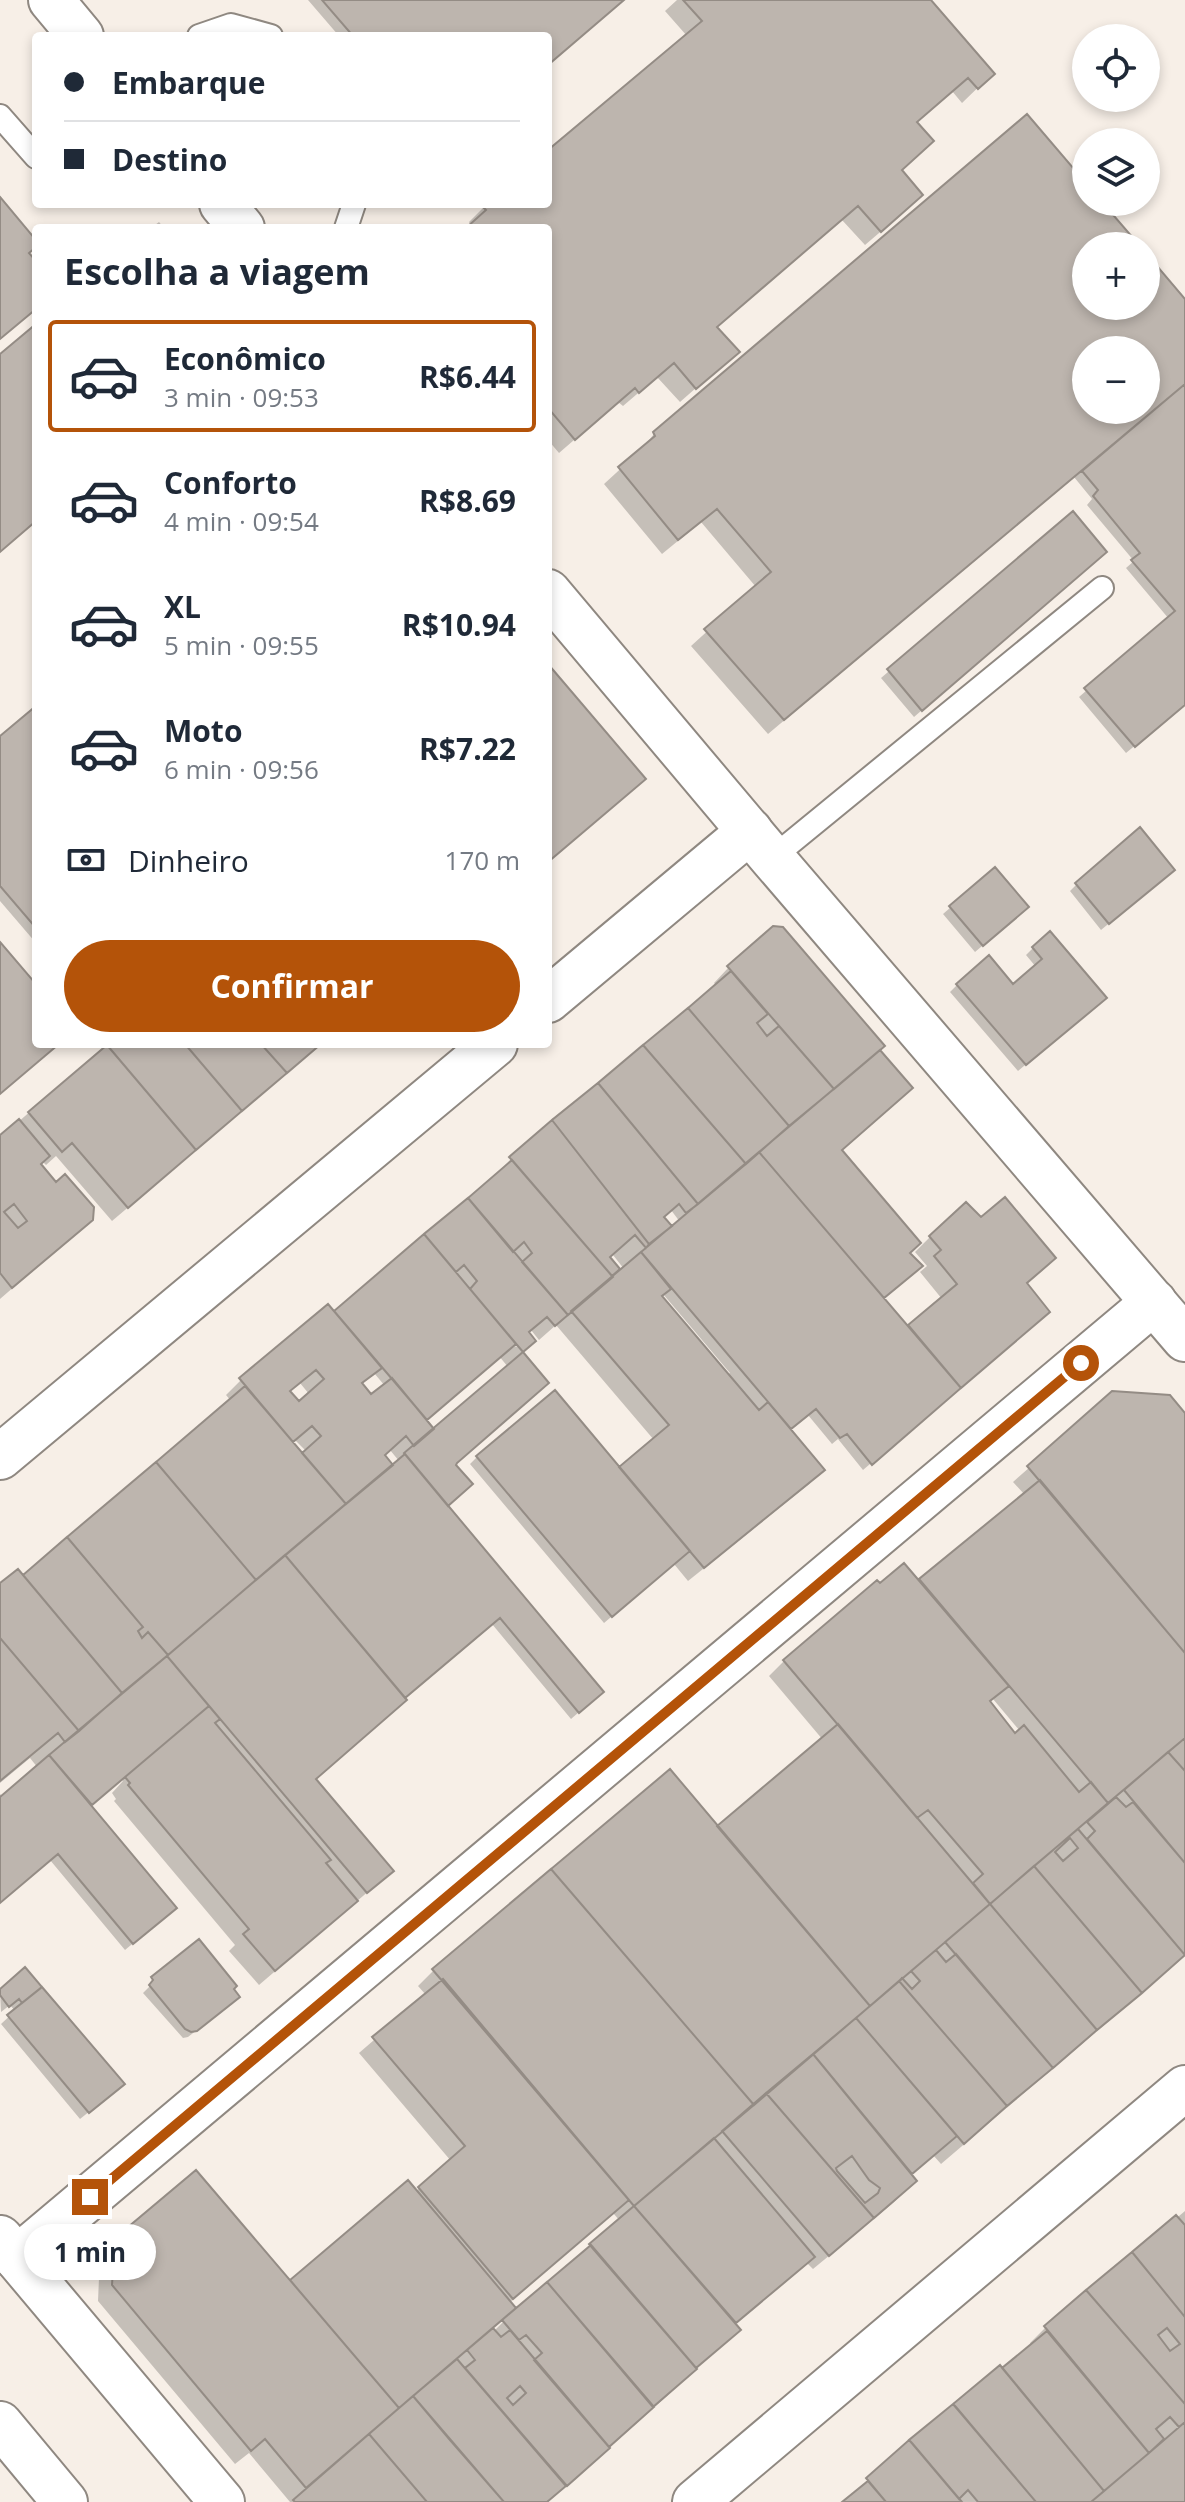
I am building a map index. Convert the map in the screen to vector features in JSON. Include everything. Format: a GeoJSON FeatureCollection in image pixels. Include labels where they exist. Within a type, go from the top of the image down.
{"type":"FeatureCollection","features":[{"type":"Feature","properties":{"kind":"street"},"geometry":{"type":"LineString","coordinates":[[51,0],[78,32]]}},
{"type":"Feature","properties":{"kind":"street"},"geometry":{"type":"LineString","coordinates":[[225,208],[239,224]]}},
{"type":"Feature","properties":{"kind":"street"},"geometry":{"type":"LineString","coordinates":[[552,597],[1185,1339]]}},
{"type":"Feature","properties":{"kind":"street"},"geometry":{"type":"LineString","coordinates":[[552,997],[761,845]]}},
{"type":"Feature","properties":{"kind":"street"},"geometry":{"type":"LineString","coordinates":[[0,1457],[490,1048]]}},
{"type":"Feature","properties":{"kind":"street"},"geometry":{"type":"LineString","coordinates":[[222,2502],[9,2248],[1154,1302]]}},
{"type":"Feature","properties":{"kind":"street"},"geometry":{"type":"LineString","coordinates":[[695,2502],[1185,2088]]}},
{"type":"Feature","properties":{"kind":"street"},"geometry":{"type":"LineString","coordinates":[[0,2424],[65,2502]]}},
{"type":"Feature","properties":{"kind":"lane"},"geometry":{"type":"LineString","coordinates":[[211,32],[231,25],[256,32]]}},
{"type":"Feature","properties":{"kind":"lane"},"geometry":{"type":"LineString","coordinates":[[0,116],[32,152]]}},
{"type":"Feature","properties":{"kind":"lane"},"geometry":{"type":"LineString","coordinates":[[761,845],[1102,588]]}},
{"type":"Feature","properties":{"kind":"building"},"geometry":{"type":"Polygon","coordinates":[[[322,0],[624,0],[552,62],[552,32],[350,32],[322,0]]]}},
{"type":"Feature","properties":{"kind":"building"},"geometry":{"type":"Polygon","coordinates":[[[683,0],[931,0],[995,74],[978,89],[968,78],[917,122],[934,141],[902,170],[923,195],[881,232],[858,206],[717,327],[740,352],[696,389],[674,363],[639,393],[635,388],[575,440],[552,413],[552,224],[470,224],[486,210],[484,208],[552,208],[552,147],[702,21],[683,0]]]}},
{"type":"Feature","properties":{"kind":"building"},"geometry":{"type":"Polygon","coordinates":[[[1027,114],[1072,167],[1072,216],[1114,216],[1128,232],[1072,232],[1072,320],[1160,320],[1160,270],[1185,299],[1185,384],[1160,405],[1160,336],[1072,336],[1072,424],[1137,424],[784,720],[704,629],[771,572],[717,509],[678,540],[618,467],[655,436],[653,432],[1027,114]]]}},
{"type":"Feature","properties":{"kind":"building"},"geometry":{"type":"Polygon","coordinates":[[[0,197],[32,235],[32,250],[29,253],[32,256],[32,312],[0,339],[0,197]]]}},
{"type":"Feature","properties":{"kind":"building"},"geometry":{"type":"Polygon","coordinates":[[[32,327],[32,524],[0,552],[0,354],[32,327]]]}},
{"type":"Feature","properties":{"kind":"building"},"geometry":{"type":"Polygon","coordinates":[[[1185,384],[1185,705],[1135,747],[1084,688],[1175,611],[1131,560],[1140,553],[1093,496],[1098,490],[1082,471],[1138,424],[1160,424],[1160,405],[1185,384]]]}},
{"type":"Feature","properties":{"kind":"building"},"geometry":{"type":"Polygon","coordinates":[[[1073,511],[1107,552],[922,711],[887,669],[1073,511]]]}},
{"type":"Feature","properties":{"kind":"building"},"geometry":{"type":"Polygon","coordinates":[[[552,669],[646,779],[552,859],[552,669]]]}},
{"type":"Feature","properties":{"kind":"building"},"geometry":{"type":"Polygon","coordinates":[[[32,709],[32,923],[0,886],[0,736],[32,709]]]}},
{"type":"Feature","properties":{"kind":"building"},"geometry":{"type":"Polygon","coordinates":[[[1140,827],[1175,870],[1109,924],[1075,883],[1140,827]]]}},
{"type":"Feature","properties":{"kind":"building"},"geometry":{"type":"Polygon","coordinates":[[[995,867],[1029,907],[983,946],[949,906],[995,867]]]}},
{"type":"Feature","properties":{"kind":"building"},"geometry":{"type":"Polygon","coordinates":[[[773,926],[783,927],[885,1046],[834,1089],[727,966],[773,926]]]}},
{"type":"Feature","properties":{"kind":"building"},"geometry":{"type":"Polygon","coordinates":[[[1050,931],[1107,998],[1026,1065],[956,984],[989,955],[1013,984],[1042,959],[1032,947],[1050,931]]]}},
{"type":"Feature","properties":{"kind":"building"},"geometry":{"type":"Polygon","coordinates":[[[0,942],[32,979],[32,1048],[54,1048],[0,1094],[0,942]]]}},
{"type":"Feature","properties":{"kind":"building"},"geometry":{"type":"Polygon","coordinates":[[[731,971],[768,1014],[757,1023],[767,1036],[779,1026],[834,1089],[789,1126],[688,1008],[731,971]]]}},
{"type":"Feature","properties":{"kind":"building"},"geometry":{"type":"Polygon","coordinates":[[[688,1008],[789,1126],[746,1164],[643,1045],[688,1008]]]}},
{"type":"Feature","properties":{"kind":"building"},"geometry":{"type":"Polygon","coordinates":[[[643,1045],[746,1164],[698,1204],[598,1083],[643,1045]]]}},
{"type":"Feature","properties":{"kind":"building"},"geometry":{"type":"Polygon","coordinates":[[[103,1048],[110,1048],[196,1150],[128,1208],[72,1143],[62,1152],[28,1112],[103,1048]]]}},
{"type":"Feature","properties":{"kind":"building"},"geometry":{"type":"Polygon","coordinates":[[[109,1048],[188,1048],[242,1111],[196,1150],[109,1048]]]}},
{"type":"Feature","properties":{"kind":"building"},"geometry":{"type":"Polygon","coordinates":[[[188,1048],[265,1048],[287,1073],[242,1111],[188,1048]]]}},
{"type":"Feature","properties":{"kind":"building"},"geometry":{"type":"Polygon","coordinates":[[[265,1048],[316,1048],[287,1073],[265,1048]]]}},
{"type":"Feature","properties":{"kind":"building"},"geometry":{"type":"Polygon","coordinates":[[[880,1050],[913,1088],[842,1150],[921,1243],[910,1253],[923,1266],[884,1298],[759,1152],[880,1050]]]}},
{"type":"Feature","properties":{"kind":"building"},"geometry":{"type":"Polygon","coordinates":[[[598,1083],[698,1204],[686,1213],[679,1204],[664,1217],[672,1226],[649,1244],[552,1120],[598,1083]]]}},
{"type":"Feature","properties":{"kind":"building"},"geometry":{"type":"Polygon","coordinates":[[[19,1119],[50,1156],[41,1164],[56,1182],[65,1174],[94,1207],[93,1220],[12,1288],[0,1273],[0,1135],[19,1119]],[[14,1204],[4,1212],[18,1228],[27,1221],[14,1204]]]}},
{"type":"Feature","properties":{"kind":"building"},"geometry":{"type":"Polygon","coordinates":[[[552,1120],[649,1244],[646,1248],[635,1235],[610,1257],[620,1269],[612,1276],[509,1157],[552,1120]]]}},
{"type":"Feature","properties":{"kind":"building"},"geometry":{"type":"Polygon","coordinates":[[[759,1152],[961,1388],[872,1465],[847,1434],[840,1438],[816,1409],[791,1429],[641,1252],[759,1152]]]}},
{"type":"Feature","properties":{"kind":"building"},"geometry":{"type":"Polygon","coordinates":[[[512,1160],[613,1277],[568,1315],[522,1262],[532,1253],[524,1242],[513,1252],[468,1198],[512,1160]]]}},
{"type":"Feature","properties":{"kind":"building"},"geometry":{"type":"Polygon","coordinates":[[[1005,1197],[1056,1258],[1027,1283],[1050,1312],[961,1388],[908,1325],[957,1284],[934,1256],[941,1250],[929,1236],[966,1202],[981,1217],[1005,1197]]]}},
{"type":"Feature","properties":{"kind":"building"},"geometry":{"type":"Polygon","coordinates":[[[468,1198],[568,1315],[555,1326],[547,1317],[529,1332],[536,1341],[523,1352],[470,1289],[477,1281],[464,1265],[456,1272],[424,1234],[468,1198]]]}},
{"type":"Feature","properties":{"kind":"building"},"geometry":{"type":"Polygon","coordinates":[[[424,1234],[516,1344],[427,1420],[334,1311],[424,1234]]]}},
{"type":"Feature","properties":{"kind":"building"},"geometry":{"type":"Polygon","coordinates":[[[641,1252],[671,1289],[662,1296],[759,1410],[768,1402],[825,1470],[704,1568],[619,1467],[669,1425],[571,1311],[641,1252]]]}},
{"type":"Feature","properties":{"kind":"building"},"geometry":{"type":"Polygon","coordinates":[[[328,1304],[382,1368],[362,1383],[371,1394],[392,1378],[434,1429],[414,1446],[406,1436],[385,1455],[393,1465],[346,1504],[302,1453],[321,1436],[312,1426],[293,1442],[239,1378],[328,1304]],[[316,1370],[290,1391],[299,1401],[324,1379],[316,1370]]]}},
{"type":"Feature","properties":{"kind":"building"},"geometry":{"type":"Polygon","coordinates":[[[523,1352],[549,1383],[457,1463],[473,1484],[448,1506],[404,1453],[523,1352]]]}},
{"type":"Feature","properties":{"kind":"building"},"geometry":{"type":"Polygon","coordinates":[[[245,1386],[346,1504],[256,1580],[156,1462],[245,1386]]]}},
{"type":"Feature","properties":{"kind":"building"},"geometry":{"type":"Polygon","coordinates":[[[555,1390],[690,1551],[612,1617],[476,1456],[555,1390]]]}},
{"type":"Feature","properties":{"kind":"building"},"geometry":{"type":"Polygon","coordinates":[[[1112,1391],[1170,1395],[1185,1413],[1185,1653],[1027,1466],[1112,1391]]]}},
{"type":"Feature","properties":{"kind":"building"},"geometry":{"type":"Polygon","coordinates":[[[405,1454],[604,1692],[579,1713],[500,1618],[405,1698],[285,1555],[405,1454]]]}},
{"type":"Feature","properties":{"kind":"building"},"geometry":{"type":"Polygon","coordinates":[[[156,1462],[256,1580],[168,1655],[148,1632],[142,1638],[138,1631],[143,1627],[67,1537],[156,1462]]]}},
{"type":"Feature","properties":{"kind":"building"},"geometry":{"type":"Polygon","coordinates":[[[1040,1480],[1185,1653],[1185,1738],[1108,1803],[919,1579],[1040,1480]]]}},
{"type":"Feature","properties":{"kind":"building"},"geometry":{"type":"Polygon","coordinates":[[[67,1537],[143,1627],[138,1631],[142,1638],[148,1632],[168,1655],[122,1693],[23,1575],[67,1537]]]}},
{"type":"Feature","properties":{"kind":"building"},"geometry":{"type":"Polygon","coordinates":[[[285,1555],[407,1700],[316,1779],[394,1871],[367,1893],[167,1656],[285,1555]]]}},
{"type":"Feature","properties":{"kind":"building"},"geometry":{"type":"Polygon","coordinates":[[[904,1563],[1009,1686],[990,1701],[1015,1733],[1024,1725],[1079,1792],[1091,1782],[1108,1803],[990,1904],[973,1883],[983,1874],[928,1810],[917,1818],[783,1660],[877,1580],[880,1583],[904,1563]]]}},
{"type":"Feature","properties":{"kind":"building"},"geometry":{"type":"Polygon","coordinates":[[[18,1569],[122,1693],[79,1731],[0,1638],[0,1583],[18,1569]]]}},
{"type":"Feature","properties":{"kind":"building"},"geometry":{"type":"Polygon","coordinates":[[[0,1638],[79,1731],[65,1742],[58,1733],[0,1781],[0,1638]]]}},
{"type":"Feature","properties":{"kind":"building"},"geometry":{"type":"Polygon","coordinates":[[[167,1656],[209,1706],[92,1805],[49,1755],[167,1656]]]}},
{"type":"Feature","properties":{"kind":"building"},"geometry":{"type":"Polygon","coordinates":[[[209,1706],[220,1719],[215,1723],[331,1860],[326,1863],[358,1901],[275,1971],[243,1934],[249,1929],[128,1785],[130,1783],[125,1777],[209,1706]]]}},
{"type":"Feature","properties":{"kind":"building"},"geometry":{"type":"Polygon","coordinates":[[[838,1724],[990,1904],[870,2006],[717,1826],[838,1724]]]}},
{"type":"Feature","properties":{"kind":"building"},"geometry":{"type":"Polygon","coordinates":[[[1185,1738],[1185,1771],[1168,1752],[1185,1738]]]}},
{"type":"Feature","properties":{"kind":"building"},"geometry":{"type":"Polygon","coordinates":[[[1168,1752],[1185,1771],[1185,1863],[1124,1790],[1168,1752]]]}},
{"type":"Feature","properties":{"kind":"building"},"geometry":{"type":"Polygon","coordinates":[[[49,1755],[177,1908],[133,1944],[58,1854],[0,1903],[0,1797],[49,1755]]]}},
{"type":"Feature","properties":{"kind":"building"},"geometry":{"type":"Polygon","coordinates":[[[670,1769],[870,2006],[754,2105],[551,1869],[670,1769]]]}},
{"type":"Feature","properties":{"kind":"building"},"geometry":{"type":"Polygon","coordinates":[[[1116,1797],[1126,1807],[1133,1802],[1185,1863],[1185,1955],[1087,1839],[1095,1831],[1087,1822],[1116,1797]]]}},
{"type":"Feature","properties":{"kind":"building"},"geometry":{"type":"Polygon","coordinates":[[[1078,1829],[1185,1955],[1142,1993],[1034,1866],[1078,1829]],[[1070,1838],[1055,1852],[1063,1861],[1078,1848],[1070,1838]]]}},
{"type":"Feature","properties":{"kind":"building"},"geometry":{"type":"Polygon","coordinates":[[[1034,1866],[1142,1993],[1097,2030],[990,1904],[1034,1866]]]}},
{"type":"Feature","properties":{"kind":"building"},"geometry":{"type":"Polygon","coordinates":[[[551,1869],[754,2105],[634,2206],[432,1969],[551,1869]]]}},
{"type":"Feature","properties":{"kind":"building"},"geometry":{"type":"Polygon","coordinates":[[[990,1904],[1097,2030],[1053,2068],[945,1942],[990,1904]]]}},
{"type":"Feature","properties":{"kind":"building"},"geometry":{"type":"Polygon","coordinates":[[[199,1939],[237,1986],[234,1989],[240,1997],[197,2031],[191,2032],[185,2029],[149,1985],[153,1980],[151,1977],[199,1939]]]}},
{"type":"Feature","properties":{"kind":"building"},"geometry":{"type":"Polygon","coordinates":[[[936,1950],[946,1962],[956,1954],[1053,2068],[1007,2106],[899,1981],[902,1978],[912,1989],[920,1981],[911,1971],[936,1950]]]}},
{"type":"Feature","properties":{"kind":"building"},"geometry":{"type":"Polygon","coordinates":[[[25,1967],[42,1987],[22,2003],[19,1999],[9,2007],[0,1995],[0,1989],[25,1967]]]}},
{"type":"Feature","properties":{"kind":"building"},"geometry":{"type":"Polygon","coordinates":[[[443,1979],[629,2200],[513,2299],[418,2187],[465,2146],[372,2037],[443,1979]]]}},
{"type":"Feature","properties":{"kind":"building"},"geometry":{"type":"Polygon","coordinates":[[[899,1981],[1007,2106],[964,2144],[856,2018],[899,1981]]]}},
{"type":"Feature","properties":{"kind":"building"},"geometry":{"type":"Polygon","coordinates":[[[42,1987],[125,2084],[89,2113],[7,2015],[42,1987]]]}},
{"type":"Feature","properties":{"kind":"building"},"geometry":{"type":"Polygon","coordinates":[[[856,2018],[957,2136],[912,2174],[813,2054],[856,2018]]]}},
{"type":"Feature","properties":{"kind":"building"},"geometry":{"type":"Polygon","coordinates":[[[813,2054],[917,2181],[874,2218],[766,2093],[813,2054]],[[852,2156],[836,2168],[865,2203],[880,2188],[869,2180],[852,2156]]]}},
{"type":"Feature","properties":{"kind":"building"},"geometry":{"type":"Polygon","coordinates":[[[766,2093],[874,2218],[829,2256],[722,2131],[766,2093]]]}},
{"type":"Feature","properties":{"kind":"building"},"geometry":{"type":"Polygon","coordinates":[[[714,2138],[815,2257],[736,2323],[634,2206],[714,2138]]]}},
{"type":"Feature","properties":{"kind":"building"},"geometry":{"type":"Polygon","coordinates":[[[196,2170],[399,2408],[306,2488],[265,2439],[251,2451],[112,2285],[115,2238],[196,2170]]]}},
{"type":"Feature","properties":{"kind":"building"},"geometry":{"type":"Polygon","coordinates":[[[408,2180],[516,2308],[399,2408],[290,2280],[408,2180]]]}},
{"type":"Feature","properties":{"kind":"building"},"geometry":{"type":"Polygon","coordinates":[[[634,2206],[741,2330],[696,2368],[589,2244],[634,2206]]]}},
{"type":"Feature","properties":{"kind":"building"},"geometry":{"type":"Polygon","coordinates":[[[1176,2215],[1185,2225],[1185,2317],[1132,2252],[1176,2215]]]}},
{"type":"Feature","properties":{"kind":"building"},"geometry":{"type":"Polygon","coordinates":[[[591,2245],[697,2369],[653,2407],[547,2282],[591,2245]]]}},
{"type":"Feature","properties":{"kind":"building"},"geometry":{"type":"Polygon","coordinates":[[[1132,2252],[1185,2317],[1185,2404],[1086,2290],[1132,2252]],[[1167,2328],[1158,2335],[1170,2351],[1180,2344],[1167,2328]]]}},
{"type":"Feature","properties":{"kind":"building"},"geometry":{"type":"Polygon","coordinates":[[[547,2282],[654,2407],[609,2447],[534,2360],[542,2353],[526,2335],[519,2340],[502,2320],[547,2282]]]}},
{"type":"Feature","properties":{"kind":"building"},"geometry":{"type":"Polygon","coordinates":[[[1086,2290],[1185,2404],[1185,2422],[1179,2427],[1170,2417],[1156,2429],[1164,2439],[1149,2453],[1044,2326],[1086,2290]]]}},
{"type":"Feature","properties":{"kind":"building"},"geometry":{"type":"Polygon","coordinates":[[[493,2328],[501,2337],[510,2330],[610,2448],[567,2486],[465,2368],[475,2360],[467,2350],[493,2328]],[[520,2386],[507,2398],[513,2405],[526,2393],[520,2386]]]}},
{"type":"Feature","properties":{"kind":"building"},"geometry":{"type":"Polygon","coordinates":[[[1047,2331],[1149,2453],[1104,2491],[1002,2368],[1047,2331]]]}},
{"type":"Feature","properties":{"kind":"building"},"geometry":{"type":"Polygon","coordinates":[[[457,2359],[566,2486],[547,2502],[504,2502],[413,2396],[457,2359]]]}},
{"type":"Feature","properties":{"kind":"building"},"geometry":{"type":"Polygon","coordinates":[[[1000,2365],[1104,2491],[1091,2502],[1036,2502],[953,2404],[1000,2365]]]}},
{"type":"Feature","properties":{"kind":"building"},"geometry":{"type":"Polygon","coordinates":[[[413,2396],[504,2502],[427,2502],[369,2434],[413,2396]]]}},
{"type":"Feature","properties":{"kind":"building"},"geometry":{"type":"Polygon","coordinates":[[[953,2404],[1036,2502],[978,2502],[968,2490],[959,2499],[909,2440],[953,2404]]]}},
{"type":"Feature","properties":{"kind":"building"},"geometry":{"type":"Polygon","coordinates":[[[1185,2422],[1185,2502],[1091,2502],[1149,2453],[1185,2422]]]}},
{"type":"Feature","properties":{"kind":"building"},"geometry":{"type":"Polygon","coordinates":[[[369,2434],[427,2502],[293,2500],[369,2434]]]}},
{"type":"Feature","properties":{"kind":"building"},"geometry":{"type":"Polygon","coordinates":[[[909,2440],[962,2502],[886,2502],[866,2478],[909,2440]]]}},
{"type":"Feature","properties":{"kind":"building"},"geometry":{"type":"Polygon","coordinates":[[[868,2481],[886,2502],[842,2502],[868,2481]]]}},
{"type":"Feature","properties":{"kind":"route"},"geometry":{"type":"LineString","coordinates":[[90,2197],[1081,1363]]}}]}
